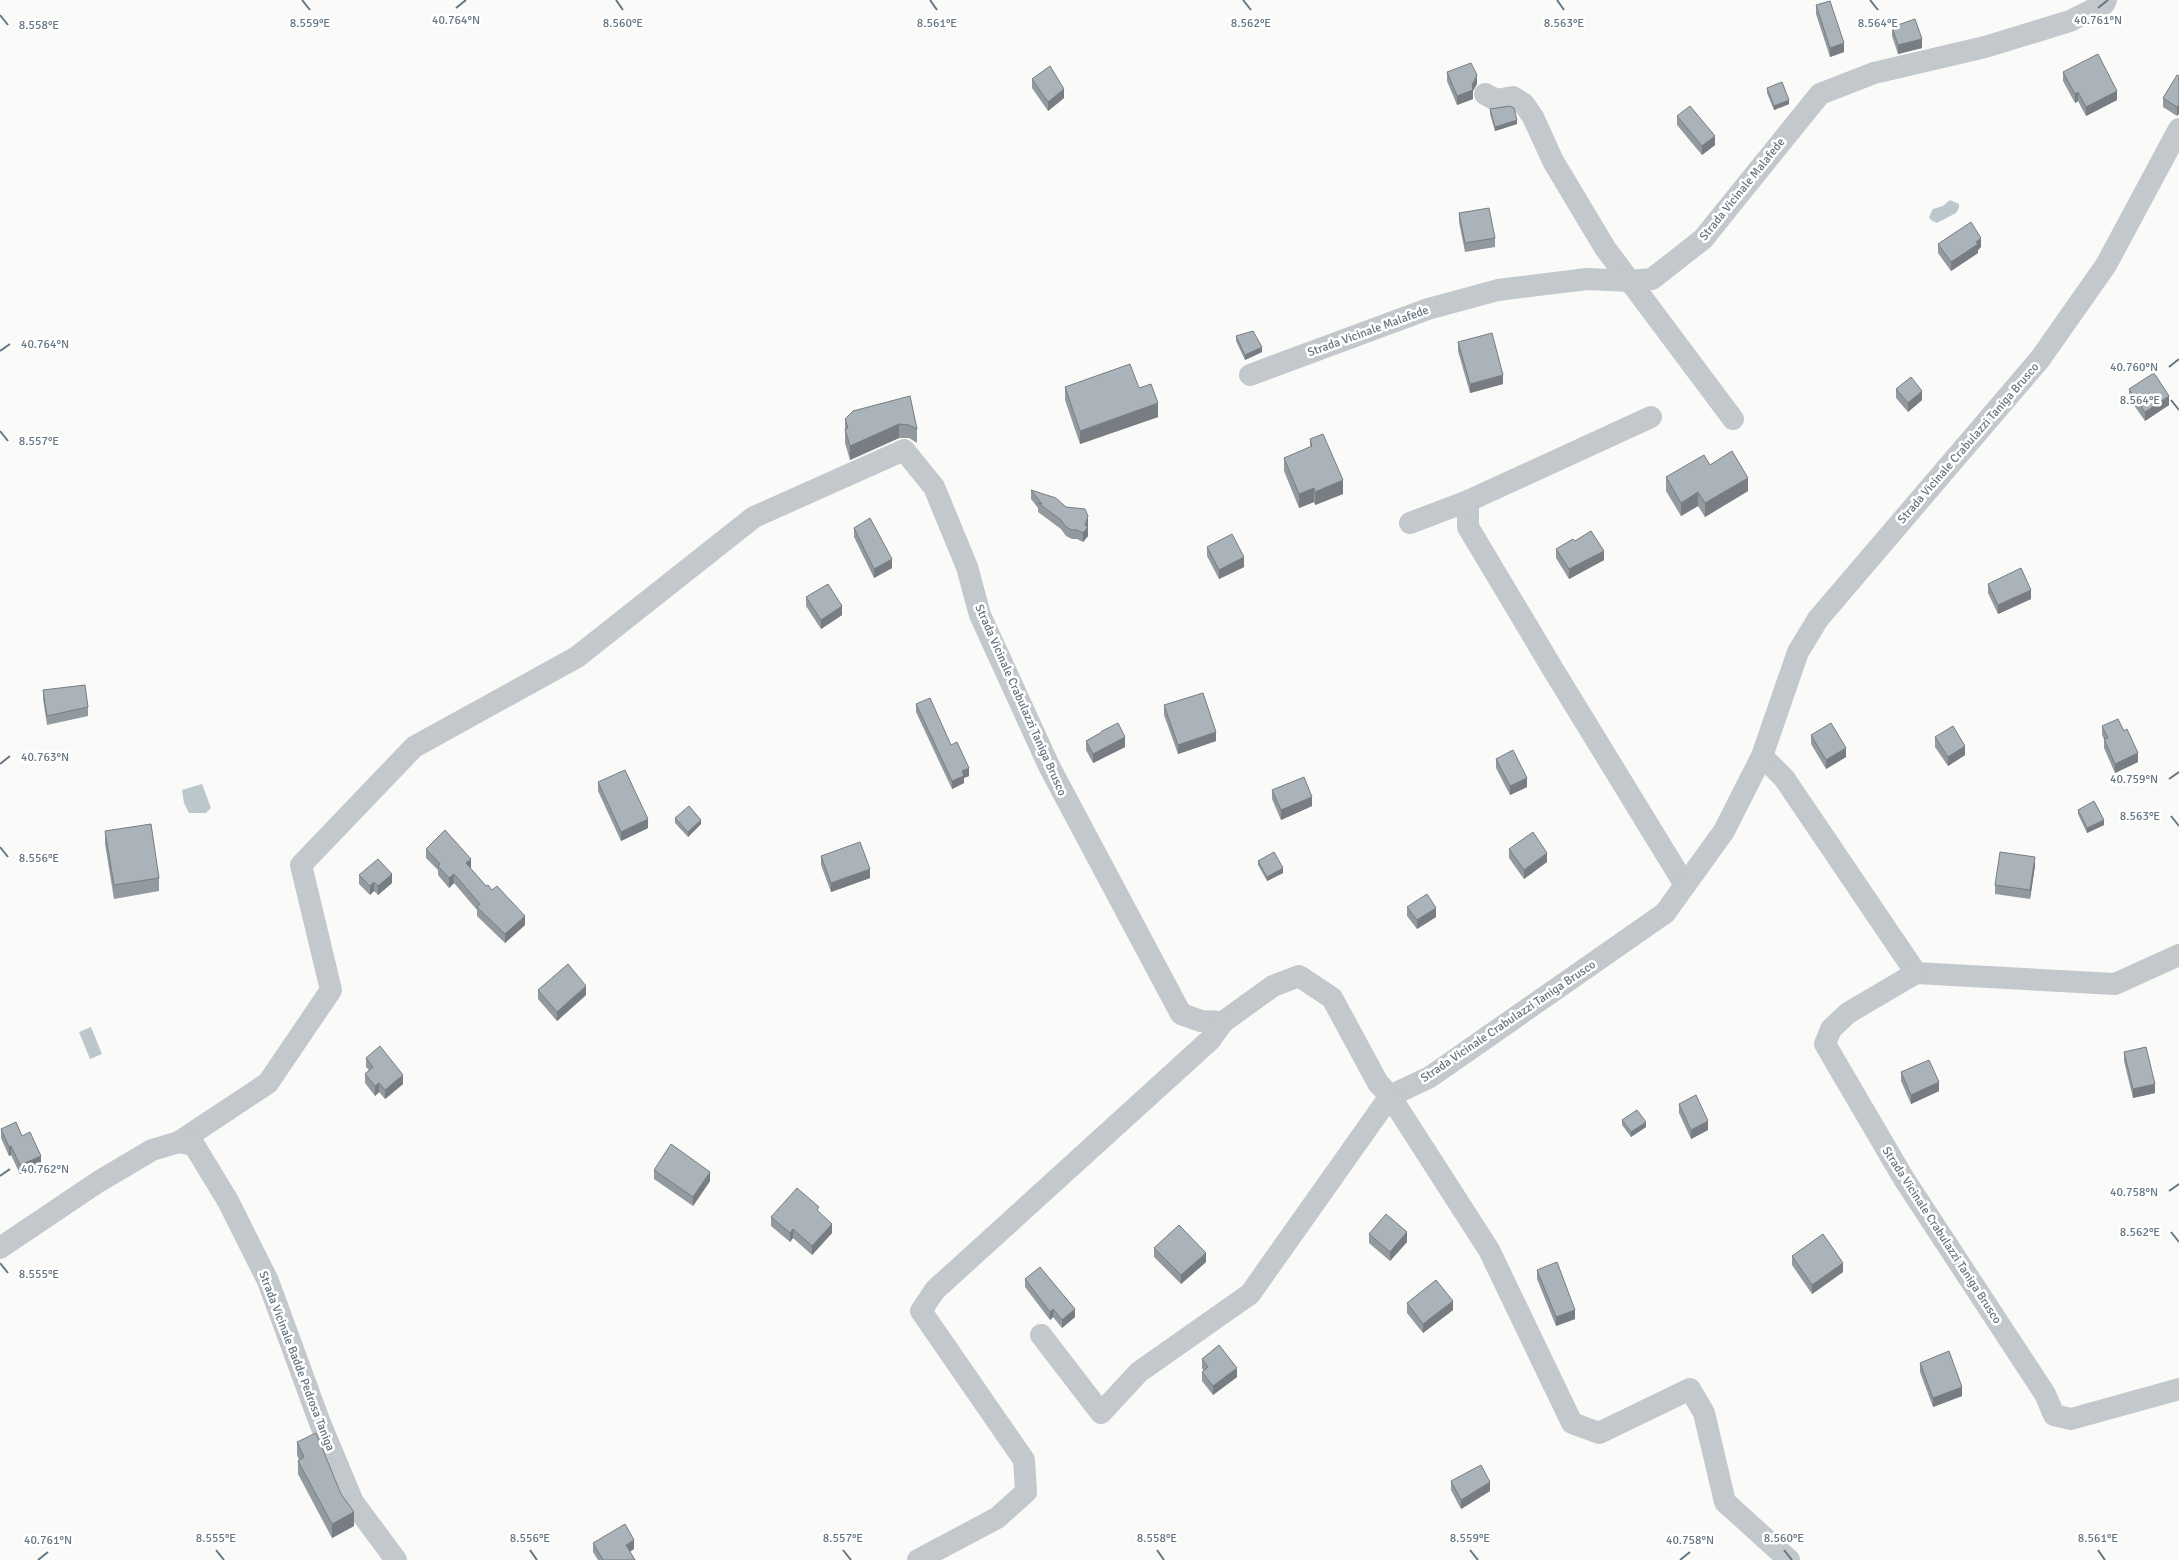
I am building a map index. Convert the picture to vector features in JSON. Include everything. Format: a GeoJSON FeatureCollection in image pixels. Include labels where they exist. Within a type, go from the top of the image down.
{"type":"FeatureCollection","features":[{"type":"Feature","properties":{"kind":"street","name":"Strada Vicinale Malafede"},"geometry":{"type":"LineString","coordinates":[[1250,375],[1428,309],[1498,290],[1587,279],[1630,281],[1652,278],[1703,239],[1820,94],[1874,73],[1985,47],[2070,21],[2104,4],[2106,0]]}},
{"type":"Feature","properties":{"kind":"street"},"geometry":{"type":"LineString","coordinates":[[1486,94],[1496,100],[1513,98],[1524,104],[1533,117],[1553,160],[1605,248],[1733,419]]}},
{"type":"Feature","properties":{"kind":"street","name":"Strada Vicinale Crabulazzi Taniga Brusco"},"geometry":{"type":"LineString","coordinates":[[1390,1096],[1430,1077],[1665,913],[1724,830],[1762,756],[1798,652],[1818,619],[2040,359],[2106,265],[2179,129]]}},
{"type":"Feature","properties":{"kind":"street"},"geometry":{"type":"LineString","coordinates":[[1410,523],[1468,501],[1651,417]]}},
{"type":"Feature","properties":{"kind":"street","name":"Strada Vicinale Crabulazzi Taniga Brusco"},"geometry":{"type":"LineString","coordinates":[[179,1142],[268,1083],[332,990],[301,865],[414,747],[576,657],[754,517],[904,450],[934,487],[967,566],[980,615],[1059,788],[1181,1014],[1201,1022],[1223,1022]]}},
{"type":"Feature","properties":{"kind":"street"},"geometry":{"type":"LineString","coordinates":[[1468,501],[1468,527],[1685,885]]}},
{"type":"Feature","properties":{"kind":"street"},"geometry":{"type":"LineString","coordinates":[[1762,756],[1784,778],[1916,973],[2115,984],[2179,955]]}},
{"type":"Feature","properties":{"kind":"street","name":"Strada Vicinale Crabulazzi Taniga Brusco"},"geometry":{"type":"LineString","coordinates":[[1916,973],[1848,1013],[1831,1029],[1825,1044],[1904,1179],[2045,1394],[2054,1415],[2071,1419],[2179,1388]]}},
{"type":"Feature","properties":{"kind":"street"},"geometry":{"type":"LineString","coordinates":[[918,1560],[997,1518],[1026,1492],[1024,1460],[921,1311],[935,1290],[1210,1040],[1223,1022],[1273,986],[1299,976],[1332,998],[1378,1083],[1390,1096],[1489,1250],[1572,1423],[1598,1433],[1690,1389],[1704,1413],[1725,1502],[1789,1560]]}},
{"type":"Feature","properties":{"kind":"street"},"geometry":{"type":"LineString","coordinates":[[1041,1335],[1101,1413],[1139,1372],[1250,1294],[1390,1096]]}},
{"type":"Feature","properties":{"kind":"street"},"geometry":{"type":"LineString","coordinates":[[0,1248],[152,1150],[179,1142]]}},
{"type":"Feature","properties":{"kind":"street","name":"Strada Vicinale Badde Pedrosa Taniga"},"geometry":{"type":"LineString","coordinates":[[179,1142],[194,1145],[228,1200],[268,1281],[320,1423],[353,1502],[396,1560]]}},
{"type":"Feature","properties":{"kind":"shaded area"},"geometry":{"type":"Polygon","coordinates":[[[1950,200],[1959,204],[1956,213],[1937,223],[1931,220],[1929,217],[1933,209],[1943,206],[1950,200]]]}},
{"type":"Feature","properties":{"kind":"shaded area"},"geometry":{"type":"Polygon","coordinates":[[[202,784],[211,808],[206,813],[189,813],[184,803],[182,790],[202,784]]]}},
{"type":"Feature","properties":{"kind":"shaded area"},"geometry":{"type":"Polygon","coordinates":[[[91,1027],[102,1054],[90,1059],[79,1032],[91,1027]]]}},
{"type":"Feature","properties":{"kind":"building"},"geometry":{"type":"Polygon","coordinates":[[[1830,1],[1844,43],[1830,48],[1816,5],[1830,1]]]}},
{"type":"Feature","properties":{"kind":"building"},"geometry":{"type":"Polygon","coordinates":[[[1915,19],[1922,39],[1898,45],[1892,27],[1915,19]]]}},
{"type":"Feature","properties":{"kind":"building"},"geometry":{"type":"Polygon","coordinates":[[[2098,54],[2117,91],[2086,107],[2078,92],[2075,94],[2063,72],[2098,54]]]}},
{"type":"Feature","properties":{"kind":"building"},"geometry":{"type":"Polygon","coordinates":[[[1471,63],[1477,75],[1472,85],[1473,90],[1457,96],[1447,72],[1471,63]]]}},
{"type":"Feature","properties":{"kind":"building"},"geometry":{"type":"Polygon","coordinates":[[[1050,66],[1064,89],[1048,102],[1032,79],[1050,66]]]}},
{"type":"Feature","properties":{"kind":"building"},"geometry":{"type":"Polygon","coordinates":[[[2177,75],[2179,76],[2179,105],[2177,107],[2163,98],[2177,75]]]}},
{"type":"Feature","properties":{"kind":"building"},"geometry":{"type":"Polygon","coordinates":[[[1782,82],[1789,100],[1774,106],[1767,88],[1782,82]]]}},
{"type":"Feature","properties":{"kind":"building"},"geometry":{"type":"Polygon","coordinates":[[[1510,106],[1514,108],[1517,120],[1495,127],[1490,109],[1510,106]]]}},
{"type":"Feature","properties":{"kind":"building"},"geometry":{"type":"Polygon","coordinates":[[[1690,106],[1715,136],[1702,146],[1677,116],[1690,106]]]}},
{"type":"Feature","properties":{"kind":"building"},"geometry":{"type":"Polygon","coordinates":[[[1489,208],[1495,238],[1465,243],[1459,213],[1489,208]]]}},
{"type":"Feature","properties":{"kind":"building"},"geometry":{"type":"Polygon","coordinates":[[[1971,222],[1981,238],[1976,242],[1978,244],[1951,262],[1938,244],[1971,222]]]}},
{"type":"Feature","properties":{"kind":"building"},"geometry":{"type":"Polygon","coordinates":[[[1253,331],[1262,347],[1245,355],[1236,336],[1253,331]]]}},
{"type":"Feature","properties":{"kind":"building"},"geometry":{"type":"Polygon","coordinates":[[[1492,333],[1503,375],[1470,384],[1458,342],[1492,333]]]}},
{"type":"Feature","properties":{"kind":"building"},"geometry":{"type":"Polygon","coordinates":[[[1130,364],[1139,388],[1151,384],[1158,403],[1080,431],[1065,387],[1130,364]]]}},
{"type":"Feature","properties":{"kind":"building"},"geometry":{"type":"Polygon","coordinates":[[[2154,373],[2169,396],[2145,412],[2129,389],[2154,373]]]}},
{"type":"Feature","properties":{"kind":"building"},"geometry":{"type":"Polygon","coordinates":[[[1911,377],[1922,391],[1908,403],[1896,389],[1911,377]]]}},
{"type":"Feature","properties":{"kind":"building"},"geometry":{"type":"Polygon","coordinates":[[[910,396],[917,429],[909,425],[899,424],[850,446],[845,429],[848,428],[845,419],[853,411],[910,396]]]}},
{"type":"Feature","properties":{"kind":"building"},"geometry":{"type":"Polygon","coordinates":[[[1323,434],[1343,480],[1315,492],[1314,488],[1299,494],[1284,458],[1312,446],[1310,439],[1323,434]]]}},
{"type":"Feature","properties":{"kind":"building"},"geometry":{"type":"Polygon","coordinates":[[[1732,451],[1748,478],[1705,503],[1698,492],[1681,503],[1666,477],[1704,455],[1710,465],[1732,451]]]}},
{"type":"Feature","properties":{"kind":"building"},"geometry":{"type":"Polygon","coordinates":[[[1031,490],[1056,498],[1066,507],[1085,509],[1088,516],[1085,525],[1088,527],[1083,533],[1066,527],[1061,520],[1038,503],[1042,504],[1031,490]]]}},
{"type":"Feature","properties":{"kind":"building"},"geometry":{"type":"Polygon","coordinates":[[[870,518],[892,559],[874,569],[854,528],[870,518]]]}},
{"type":"Feature","properties":{"kind":"building"},"geometry":{"type":"Polygon","coordinates":[[[1591,531],[1604,551],[1569,569],[1556,549],[1573,539],[1575,541],[1591,531]]]}},
{"type":"Feature","properties":{"kind":"building"},"geometry":{"type":"Polygon","coordinates":[[[1232,534],[1244,557],[1219,570],[1207,547],[1232,534]]]}},
{"type":"Feature","properties":{"kind":"building"},"geometry":{"type":"Polygon","coordinates":[[[2021,568],[2031,590],[1998,605],[1988,584],[2021,568]]]}},
{"type":"Feature","properties":{"kind":"building"},"geometry":{"type":"Polygon","coordinates":[[[828,584],[842,606],[821,620],[806,597],[828,584]]]}},
{"type":"Feature","properties":{"kind":"building"},"geometry":{"type":"Polygon","coordinates":[[[85,685],[88,707],[47,716],[43,690],[85,685]]]}},
{"type":"Feature","properties":{"kind":"building"},"geometry":{"type":"Polygon","coordinates":[[[1203,693],[1216,732],[1178,745],[1164,705],[1203,693]]]}},
{"type":"Feature","properties":{"kind":"building"},"geometry":{"type":"Polygon","coordinates":[[[930,698],[951,745],[957,742],[969,768],[962,771],[964,776],[952,781],[916,704],[930,698]]]}},
{"type":"Feature","properties":{"kind":"building"},"geometry":{"type":"Polygon","coordinates":[[[2118,719],[2124,731],[2127,729],[2138,753],[2115,764],[2104,739],[2108,738],[2102,726],[2118,719]]]}},
{"type":"Feature","properties":{"kind":"building"},"geometry":{"type":"Polygon","coordinates":[[[1118,723],[1125,737],[1093,754],[1086,741],[1118,723]]]}},
{"type":"Feature","properties":{"kind":"building"},"geometry":{"type":"Polygon","coordinates":[[[1831,723],[1846,748],[1826,760],[1811,735],[1831,723]]]}},
{"type":"Feature","properties":{"kind":"building"},"geometry":{"type":"Polygon","coordinates":[[[1953,726],[1965,746],[1948,757],[1935,737],[1953,726]]]}},
{"type":"Feature","properties":{"kind":"building"},"geometry":{"type":"Polygon","coordinates":[[[1513,750],[1527,778],[1510,786],[1496,759],[1513,750]]]}},
{"type":"Feature","properties":{"kind":"building"},"geometry":{"type":"Polygon","coordinates":[[[625,770],[648,819],[621,832],[598,782],[625,770]]]}},
{"type":"Feature","properties":{"kind":"building"},"geometry":{"type":"Polygon","coordinates":[[[1304,777],[1312,797],[1281,810],[1272,790],[1304,777]]]}},
{"type":"Feature","properties":{"kind":"building"},"geometry":{"type":"Polygon","coordinates":[[[2094,801],[2104,820],[2087,828],[2078,810],[2094,801]]]}},
{"type":"Feature","properties":{"kind":"building"},"geometry":{"type":"Polygon","coordinates":[[[689,806],[701,820],[688,832],[675,818],[689,806]]]}},
{"type":"Feature","properties":{"kind":"building"},"geometry":{"type":"Polygon","coordinates":[[[151,824],[159,878],[114,885],[105,831],[151,824]]]}},
{"type":"Feature","properties":{"kind":"building"},"geometry":{"type":"Polygon","coordinates":[[[445,830],[471,859],[466,863],[486,886],[488,885],[492,890],[497,886],[525,916],[505,934],[477,907],[480,904],[454,874],[449,878],[438,866],[440,864],[426,849],[445,830]]]}},
{"type":"Feature","properties":{"kind":"building"},"geometry":{"type":"Polygon","coordinates":[[[1533,832],[1547,853],[1524,870],[1509,849],[1533,832]]]}},
{"type":"Feature","properties":{"kind":"building"},"geometry":{"type":"Polygon","coordinates":[[[860,842],[870,869],[831,883],[821,856],[860,842]]]}},
{"type":"Feature","properties":{"kind":"building"},"geometry":{"type":"Polygon","coordinates":[[[1274,852],[1283,868],[1267,877],[1258,861],[1274,852]]]}},
{"type":"Feature","properties":{"kind":"building"},"geometry":{"type":"Polygon","coordinates":[[[2000,852],[2035,857],[2030,890],[1995,885],[2000,852]]]}},
{"type":"Feature","properties":{"kind":"building"},"geometry":{"type":"Polygon","coordinates":[[[378,859],[392,874],[378,886],[374,882],[370,886],[359,875],[378,859]]]}},
{"type":"Feature","properties":{"kind":"building"},"geometry":{"type":"Polygon","coordinates":[[[1427,894],[1436,908],[1417,920],[1407,907],[1427,894]]]}},
{"type":"Feature","properties":{"kind":"building"},"geometry":{"type":"Polygon","coordinates":[[[568,964],[586,986],[557,1012],[538,990],[568,964]]]}},
{"type":"Feature","properties":{"kind":"building"},"geometry":{"type":"Polygon","coordinates":[[[380,1046],[403,1075],[385,1090],[379,1083],[375,1086],[365,1074],[373,1067],[366,1058],[380,1046]]]}},
{"type":"Feature","properties":{"kind":"building"},"geometry":{"type":"Polygon","coordinates":[[[2146,1047],[2155,1084],[2133,1089],[2124,1052],[2146,1047]]]}},
{"type":"Feature","properties":{"kind":"building"},"geometry":{"type":"Polygon","coordinates":[[[1929,1060],[1939,1082],[1911,1095],[1901,1072],[1929,1060]]]}},
{"type":"Feature","properties":{"kind":"building"},"geometry":{"type":"Polygon","coordinates":[[[1696,1095],[1708,1121],[1691,1130],[1679,1104],[1696,1095]]]}},
{"type":"Feature","properties":{"kind":"building"},"geometry":{"type":"Polygon","coordinates":[[[1637,1110],[1646,1122],[1631,1132],[1622,1120],[1637,1110]]]}},
{"type":"Feature","properties":{"kind":"building"},"geometry":{"type":"Polygon","coordinates":[[[16,1122],[22,1136],[30,1132],[41,1156],[20,1165],[1,1129],[16,1122]]]}},
{"type":"Feature","properties":{"kind":"building"},"geometry":{"type":"Polygon","coordinates":[[[671,1144],[710,1172],[693,1197],[654,1170],[671,1144]]]}},
{"type":"Feature","properties":{"kind":"building"},"geometry":{"type":"Polygon","coordinates":[[[797,1188],[819,1207],[817,1210],[832,1224],[812,1246],[793,1229],[790,1233],[771,1217],[797,1188]]]}},
{"type":"Feature","properties":{"kind":"building"},"geometry":{"type":"Polygon","coordinates":[[[1386,1214],[1407,1232],[1390,1252],[1369,1234],[1386,1214]]]}},
{"type":"Feature","properties":{"kind":"building"},"geometry":{"type":"Polygon","coordinates":[[[1179,1225],[1206,1253],[1181,1275],[1154,1248],[1179,1225]]]}},
{"type":"Feature","properties":{"kind":"building"},"geometry":{"type":"Polygon","coordinates":[[[1823,1234],[1843,1263],[1812,1285],[1792,1256],[1823,1234]]]}},
{"type":"Feature","properties":{"kind":"building"},"geometry":{"type":"Polygon","coordinates":[[[1557,1262],[1575,1310],[1556,1317],[1537,1270],[1557,1262]]]}},
{"type":"Feature","properties":{"kind":"building"},"geometry":{"type":"Polygon","coordinates":[[[1040,1267],[1075,1309],[1062,1320],[1053,1309],[1050,1312],[1025,1279],[1040,1267]]]}},
{"type":"Feature","properties":{"kind":"building"},"geometry":{"type":"Polygon","coordinates":[[[1436,1280],[1453,1301],[1423,1324],[1407,1303],[1436,1280]]]}},
{"type":"Feature","properties":{"kind":"building"},"geometry":{"type":"Polygon","coordinates":[[[1219,1345],[1237,1368],[1213,1386],[1202,1372],[1208,1367],[1202,1359],[1219,1345]]]}},
{"type":"Feature","properties":{"kind":"building"},"geometry":{"type":"Polygon","coordinates":[[[1949,1351],[1962,1387],[1933,1398],[1920,1363],[1949,1351]]]}},
{"type":"Feature","properties":{"kind":"building"},"geometry":{"type":"Polygon","coordinates":[[[316,1433],[341,1494],[354,1512],[332,1524],[298,1461],[304,1457],[297,1442],[316,1433]]]}},
{"type":"Feature","properties":{"kind":"building"},"geometry":{"type":"Polygon","coordinates":[[[1481,1465],[1490,1482],[1461,1500],[1451,1481],[1481,1465]]]}},
{"type":"Feature","properties":{"kind":"building"},"geometry":{"type":"Polygon","coordinates":[[[625,1524],[634,1540],[626,1545],[635,1560],[603,1560],[593,1543],[625,1524]]]}}]}
